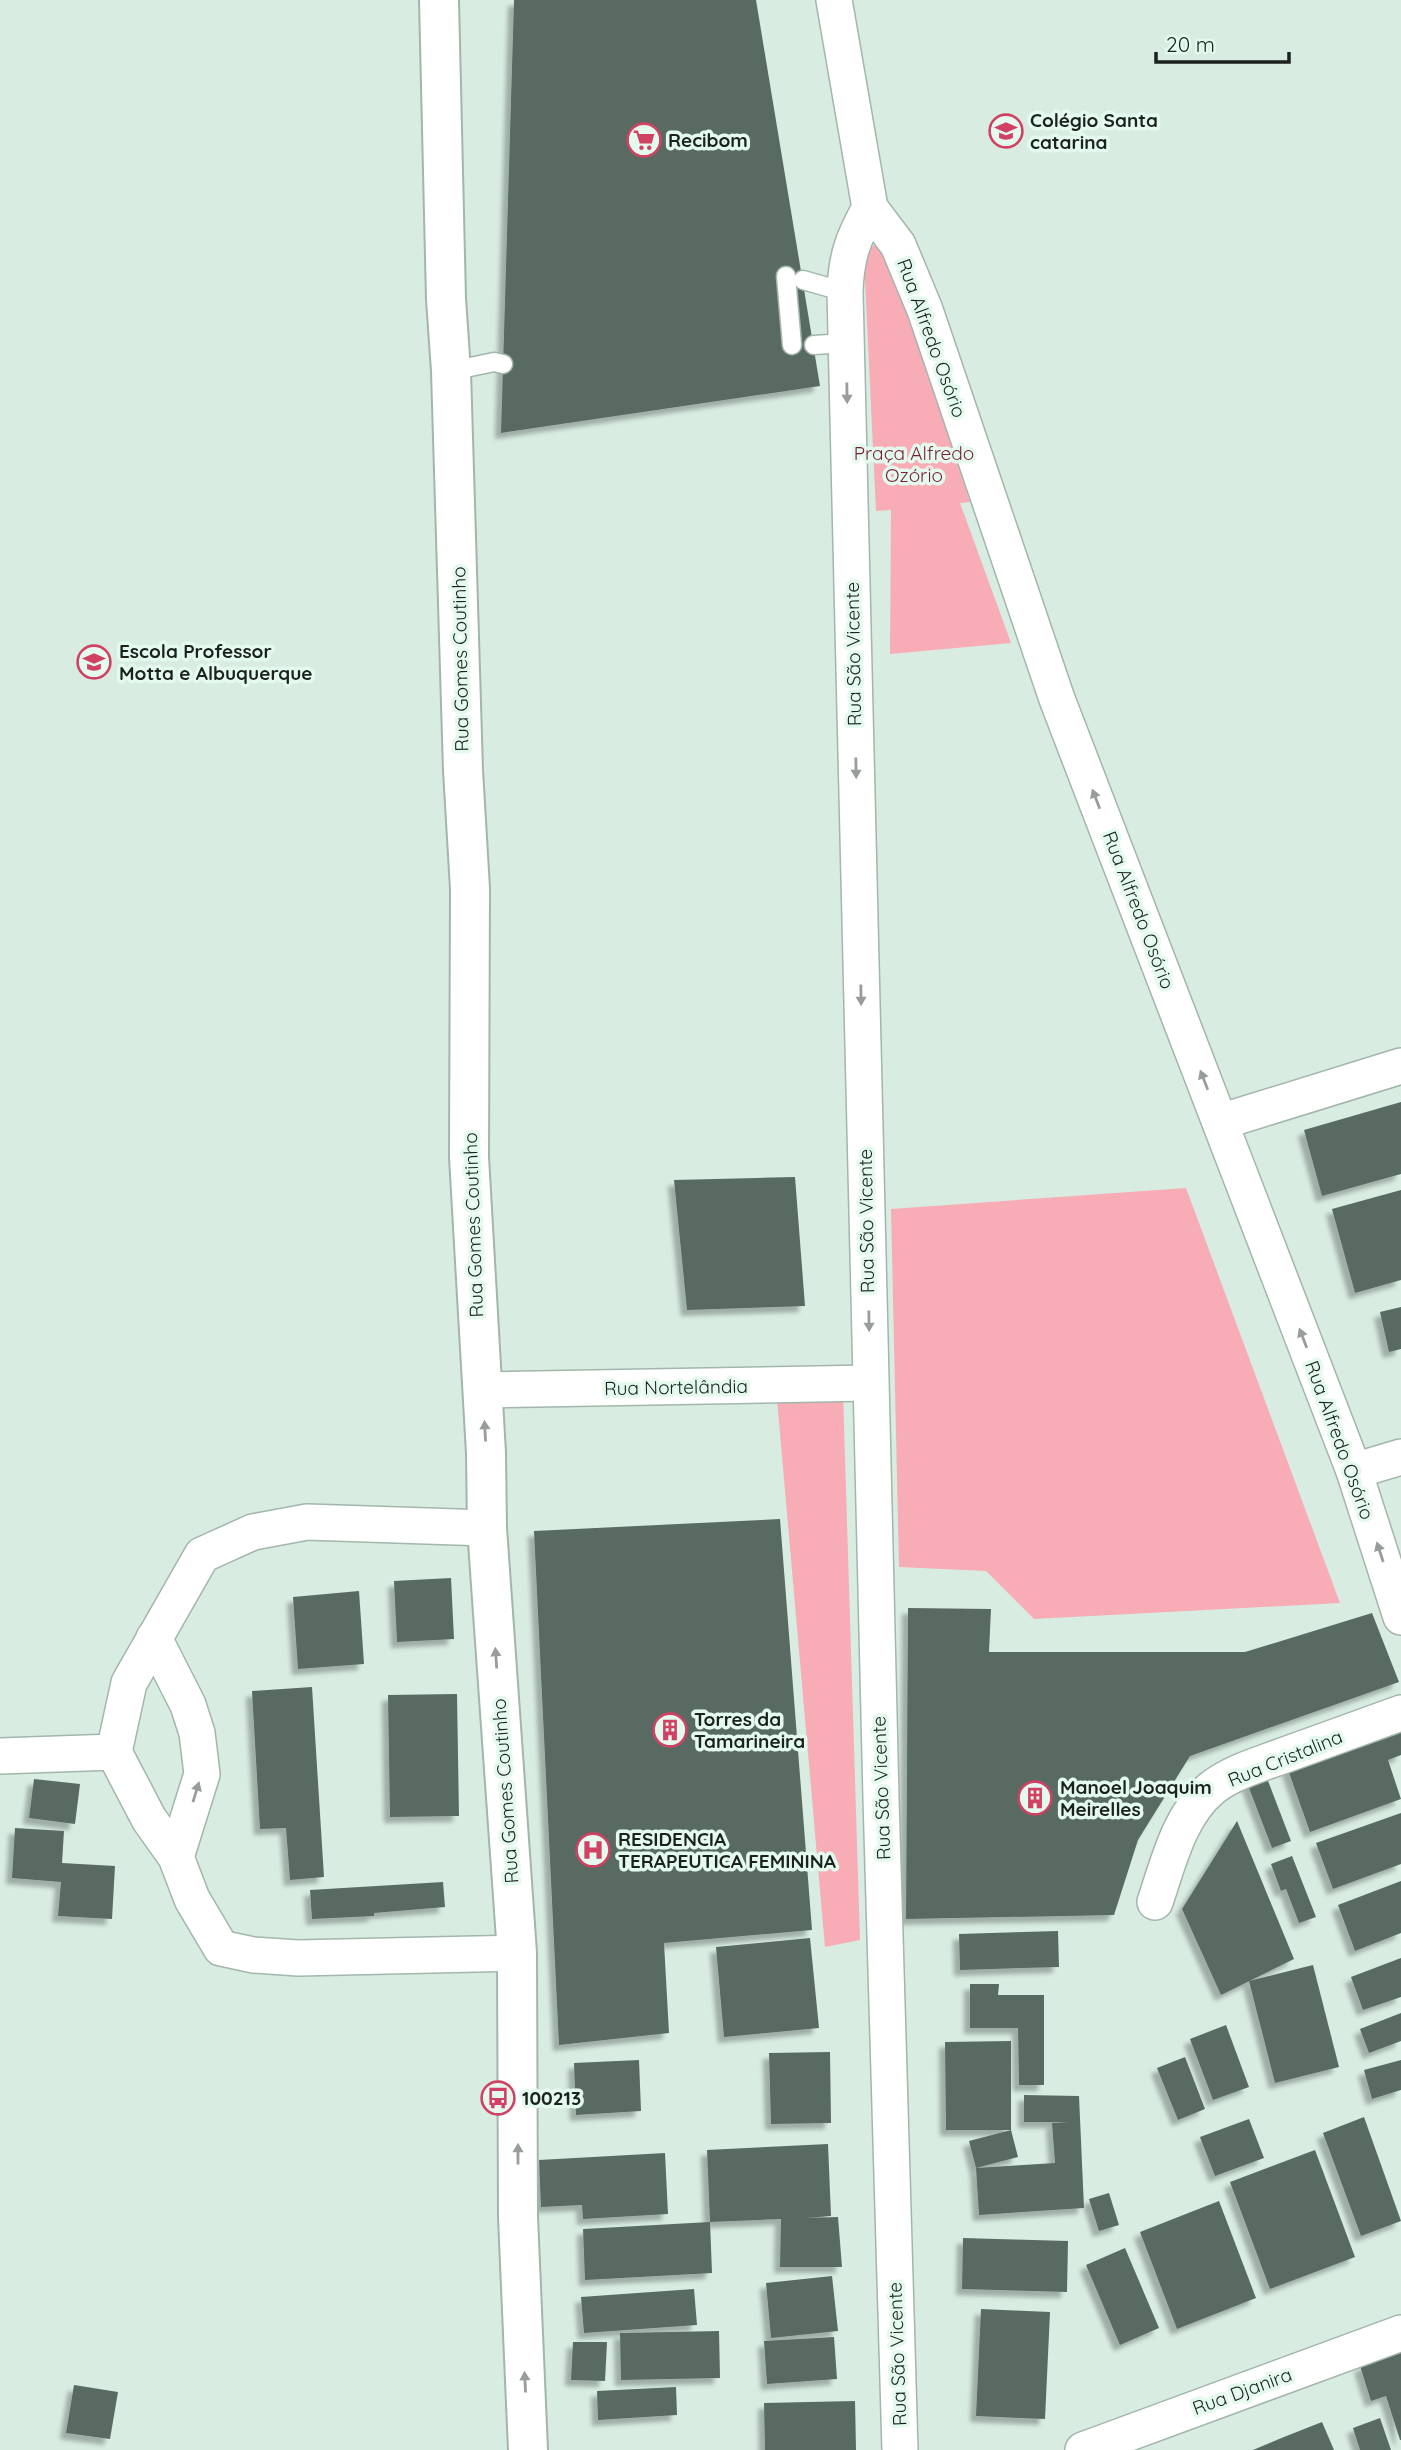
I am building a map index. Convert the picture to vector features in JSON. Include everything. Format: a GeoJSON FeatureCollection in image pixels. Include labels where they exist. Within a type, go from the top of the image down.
{"type":"FeatureCollection","features":[{"type":"Feature","properties":{"kind":"street","name":"Rua Gomes Coutinho"},"geometry":{"type":"LineString","coordinates":[[439,0],[446,299],[452,371],[463,770],[470,889],[468,1157],[483,1390],[486,1528],[517,1953],[518,2217],[528,2450]]}},
{"type":"Feature","properties":{"kind":"street"},"geometry":{"type":"LineString","coordinates":[[834,0],[870,208]]}},
{"type":"Feature","properties":{"kind":"street","name":"Rua São Vicente"},"geometry":{"type":"LineString","coordinates":[[870,208],[856,231],[846,263],[845,292],[830,344],[870,1383],[900,2450]]}},
{"type":"Feature","properties":{"kind":"street","name":"Rua Alfredo Osório"},"geometry":{"type":"LineString","coordinates":[[870,208],[898,245],[925,310],[1057,699],[1354,1471],[1401,1617]]}},
{"type":"Feature","properties":{"kind":"street"},"geometry":{"type":"LineString","coordinates":[[1220,1122],[1401,1066]]}},
{"type":"Feature","properties":{"kind":"street","name":"Rua Nortelândia"},"geometry":{"type":"LineString","coordinates":[[483,1390],[870,1383]]}},
{"type":"Feature","properties":{"kind":"street"},"geometry":{"type":"LineString","coordinates":[[1354,1471],[1401,1457]]}},
{"type":"Feature","properties":{"kind":"street"},"geometry":{"type":"LineString","coordinates":[[486,1528],[307,1521],[253,1532],[202,1555],[129,1683],[114,1752],[149,1819],[176,1857],[192,1899],[221,1948],[253,1955],[298,1958],[517,1953]]}},
{"type":"Feature","properties":{"kind":"street"},"geometry":{"type":"LineString","coordinates":[[154,1638],[188,1704],[197,1733],[202,1774],[176,1857]]}},
{"type":"Feature","properties":{"kind":"street","name":"Rua Cristalina"},"geometry":{"type":"LineString","coordinates":[[1154,1902],[1174,1845],[1194,1810],[1211,1789],[1254,1767],[1401,1713]]}},
{"type":"Feature","properties":{"kind":"street"},"geometry":{"type":"LineString","coordinates":[[0,1756],[114,1752]]}},
{"type":"Feature","properties":{"kind":"street","name":"Rua Djanira"},"geometry":{"type":"LineString","coordinates":[[1083,2450],[1401,2333]]}},
{"type":"Feature","properties":{"kind":"lane"},"geometry":{"type":"LineString","coordinates":[[792,345],[794,278],[845,292]]}},
{"type":"Feature","properties":{"kind":"lane"},"geometry":{"type":"LineString","coordinates":[[452,371],[494,362],[503,364]]}},
{"type":"Feature","properties":{"kind":"green space","name":"Praça Alfredo Ozório"},"geometry":{"type":"Polygon","coordinates":[[[878,244],[887,250],[970,502],[960,503],[1011,643],[890,654],[891,510],[876,511],[864,259],[868,248],[878,244]]]}},
{"type":"Feature","properties":{"kind":"green space"},"geometry":{"type":"Polygon","coordinates":[[[1186,1188],[1340,1603],[1034,1619],[986,1571],[899,1567],[891,1209],[1186,1188]]]}},
{"type":"Feature","properties":{"kind":"green space"},"geometry":{"type":"Polygon","coordinates":[[[843,1393],[860,1940],[825,1947],[777,1399],[843,1393]]]}},
{"type":"Feature","properties":{"kind":"building","name":"Recibom"},"geometry":{"type":"Polygon","coordinates":[[[514,0],[756,0],[820,386],[501,433],[514,0]]]}},
{"type":"Feature","properties":{"kind":"building"},"geometry":{"type":"Polygon","coordinates":[[[1401,1102],[1401,1174],[1322,1196],[1304,1130],[1401,1102]]]}},
{"type":"Feature","properties":{"kind":"building"},"geometry":{"type":"Polygon","coordinates":[[[795,1177],[805,1306],[687,1310],[674,1180],[795,1177]]]}},
{"type":"Feature","properties":{"kind":"building"},"geometry":{"type":"Polygon","coordinates":[[[1401,1190],[1401,1280],[1355,1293],[1332,1209],[1401,1190]]]}},
{"type":"Feature","properties":{"kind":"building"},"geometry":{"type":"Polygon","coordinates":[[[1401,1307],[1401,1349],[1389,1352],[1380,1312],[1401,1307]]]}},
{"type":"Feature","properties":{"kind":"building","name":"Torres da Tamarineira"},"geometry":{"type":"Polygon","coordinates":[[[780,1519],[812,1930],[664,1943],[669,2033],[559,2045],[534,1531],[780,1519]]]}},
{"type":"Feature","properties":{"kind":"building"},"geometry":{"type":"Polygon","coordinates":[[[451,1578],[454,1639],[397,1642],[394,1581],[451,1578]]]}},
{"type":"Feature","properties":{"kind":"building"},"geometry":{"type":"Polygon","coordinates":[[[359,1591],[364,1664],[298,1669],[293,1597],[359,1591]]]}},
{"type":"Feature","properties":{"kind":"building","name":"Manoel Joaquim Meirelles"},"geometry":{"type":"Polygon","coordinates":[[[908,1608],[991,1609],[989,1652],[1245,1652],[1372,1613],[1399,1682],[1190,1756],[1138,1840],[1114,1915],[906,1919],[908,1608]]]}},
{"type":"Feature","properties":{"kind":"building"},"geometry":{"type":"Polygon","coordinates":[[[312,1687],[324,1877],[290,1880],[286,1828],[260,1829],[252,1691],[312,1687]]]}},
{"type":"Feature","properties":{"kind":"building"},"geometry":{"type":"Polygon","coordinates":[[[457,1694],[459,1816],[390,1817],[388,1695],[457,1694]]]}},
{"type":"Feature","properties":{"kind":"building"},"geometry":{"type":"Polygon","coordinates":[[[1401,1724],[1401,1755],[1388,1760],[1401,1799],[1310,1832],[1286,1764],[1401,1724]]]}},
{"type":"Feature","properties":{"kind":"building"},"geometry":{"type":"Polygon","coordinates":[[[1265,1773],[1291,1841],[1272,1848],[1246,1780],[1265,1773]]]}},
{"type":"Feature","properties":{"kind":"building"},"geometry":{"type":"Polygon","coordinates":[[[34,1779],[80,1784],[75,1824],[29,1818],[34,1779]]]}},
{"type":"Feature","properties":{"kind":"building"},"geometry":{"type":"Polygon","coordinates":[[[1401,1813],[1401,1864],[1333,1889],[1316,1843],[1401,1813]]]}},
{"type":"Feature","properties":{"kind":"building"},"geometry":{"type":"Polygon","coordinates":[[[1237,1821],[1294,1959],[1221,1995],[1182,1909],[1237,1821]]]}},
{"type":"Feature","properties":{"kind":"building"},"geometry":{"type":"Polygon","coordinates":[[[15,1828],[64,1831],[62,1863],[115,1866],[112,1919],[58,1916],[61,1882],[12,1878],[15,1828]]]}},
{"type":"Feature","properties":{"kind":"building"},"geometry":{"type":"Polygon","coordinates":[[[1292,1856],[1316,1917],[1299,1923],[1286,1889],[1281,1891],[1271,1864],[1292,1856]]]}},
{"type":"Feature","properties":{"kind":"building"},"geometry":{"type":"Polygon","coordinates":[[[1401,1881],[1401,1933],[1355,1951],[1338,1905],[1401,1881]]]}},
{"type":"Feature","properties":{"kind":"building"},"geometry":{"type":"Polygon","coordinates":[[[443,1882],[445,1907],[374,1913],[374,1916],[312,1919],[310,1890],[443,1882]]]}},
{"type":"Feature","properties":{"kind":"building"},"geometry":{"type":"Polygon","coordinates":[[[1058,1931],[1059,1967],[960,1970],[959,1934],[1058,1931]]]}},
{"type":"Feature","properties":{"kind":"building"},"geometry":{"type":"Polygon","coordinates":[[[810,1938],[819,2028],[724,2037],[716,1947],[810,1938]]]}},
{"type":"Feature","properties":{"kind":"building"},"geometry":{"type":"Polygon","coordinates":[[[1401,1958],[1401,1997],[1363,2010],[1351,1977],[1401,1958]]]}},
{"type":"Feature","properties":{"kind":"building"},"geometry":{"type":"Polygon","coordinates":[[[1313,1965],[1339,2067],[1275,2083],[1249,1981],[1313,1965]]]}},
{"type":"Feature","properties":{"kind":"building"},"geometry":{"type":"Polygon","coordinates":[[[970,1984],[999,1984],[998,1995],[1044,1995],[1044,2085],[1019,2085],[1018,2028],[970,2028],[970,1984]]]}},
{"type":"Feature","properties":{"kind":"building"},"geometry":{"type":"Polygon","coordinates":[[[1401,2013],[1401,2041],[1369,2053],[1360,2029],[1401,2013]]]}},
{"type":"Feature","properties":{"kind":"building"},"geometry":{"type":"Polygon","coordinates":[[[1226,2025],[1249,2087],[1213,2100],[1190,2039],[1226,2025]]]}},
{"type":"Feature","properties":{"kind":"building"},"geometry":{"type":"Polygon","coordinates":[[[1011,2041],[1011,2130],[946,2130],[945,2042],[1011,2041]]]}},
{"type":"Feature","properties":{"kind":"building"},"geometry":{"type":"Polygon","coordinates":[[[830,2052],[831,2123],[771,2124],[769,2053],[830,2052]]]}},
{"type":"Feature","properties":{"kind":"building"},"geometry":{"type":"Polygon","coordinates":[[[1185,2057],[1205,2109],[1178,2120],[1157,2068],[1185,2057]]]}},
{"type":"Feature","properties":{"kind":"building"},"geometry":{"type":"Polygon","coordinates":[[[639,2060],[641,2111],[576,2115],[574,2063],[639,2060]]]}},
{"type":"Feature","properties":{"kind":"building"},"geometry":{"type":"Polygon","coordinates":[[[1401,2060],[1401,2090],[1372,2099],[1364,2070],[1401,2060]]]}},
{"type":"Feature","properties":{"kind":"building"},"geometry":{"type":"Polygon","coordinates":[[[1024,2095],[1079,2096],[1084,2208],[979,2215],[976,2168],[1055,2163],[1052,2123],[1069,2122],[1024,2122],[1024,2095]]]}},
{"type":"Feature","properties":{"kind":"building"},"geometry":{"type":"Polygon","coordinates":[[[1364,2117],[1401,2221],[1361,2236],[1323,2133],[1364,2117]]]}},
{"type":"Feature","properties":{"kind":"building"},"geometry":{"type":"Polygon","coordinates":[[[1249,2119],[1264,2158],[1215,2176],[1200,2137],[1249,2119]]]}},
{"type":"Feature","properties":{"kind":"building"},"geometry":{"type":"Polygon","coordinates":[[[1011,2130],[1018,2157],[976,2168],[969,2141],[1011,2130]]]}},
{"type":"Feature","properties":{"kind":"building"},"geometry":{"type":"Polygon","coordinates":[[[828,2144],[831,2216],[805,2218],[838,2217],[842,2267],[780,2267],[781,2219],[710,2222],[707,2150],[828,2144]]]}},
{"type":"Feature","properties":{"kind":"building"},"geometry":{"type":"Polygon","coordinates":[[[1315,2150],[1355,2257],[1270,2289],[1230,2182],[1315,2150]]]}},
{"type":"Feature","properties":{"kind":"building"},"geometry":{"type":"Polygon","coordinates":[[[665,2153],[668,2214],[583,2219],[582,2205],[541,2207],[539,2160],[665,2153]]]}},
{"type":"Feature","properties":{"kind":"building"},"geometry":{"type":"Polygon","coordinates":[[[1109,2193],[1119,2225],[1099,2231],[1089,2199],[1109,2193]]]}},
{"type":"Feature","properties":{"kind":"building"},"geometry":{"type":"Polygon","coordinates":[[[1219,2201],[1256,2298],[1177,2329],[1140,2232],[1219,2201]]]}},
{"type":"Feature","properties":{"kind":"building"},"geometry":{"type":"Polygon","coordinates":[[[710,2222],[712,2273],[585,2280],[583,2229],[710,2222]]]}},
{"type":"Feature","properties":{"kind":"building"},"geometry":{"type":"Polygon","coordinates":[[[963,2238],[1068,2241],[1067,2292],[962,2289],[963,2238]]]}},
{"type":"Feature","properties":{"kind":"building"},"geometry":{"type":"Polygon","coordinates":[[[1125,2248],[1159,2328],[1120,2345],[1086,2265],[1125,2248]]]}},
{"type":"Feature","properties":{"kind":"building"},"geometry":{"type":"Polygon","coordinates":[[[832,2276],[838,2331],[771,2338],[766,2283],[832,2276]]]}},
{"type":"Feature","properties":{"kind":"building"},"geometry":{"type":"Polygon","coordinates":[[[694,2289],[697,2325],[584,2333],[581,2297],[694,2289]]]}},
{"type":"Feature","properties":{"kind":"building"},"geometry":{"type":"Polygon","coordinates":[[[981,2309],[1050,2312],[1045,2419],[976,2416],[981,2309]]]}},
{"type":"Feature","properties":{"kind":"building"},"geometry":{"type":"Polygon","coordinates":[[[719,2331],[720,2378],[621,2380],[620,2333],[719,2331]]]}},
{"type":"Feature","properties":{"kind":"building"},"geometry":{"type":"Polygon","coordinates":[[[834,2337],[837,2379],[767,2384],[764,2341],[834,2337]]]}},
{"type":"Feature","properties":{"kind":"building"},"geometry":{"type":"Polygon","coordinates":[[[573,2342],[607,2342],[605,2381],[571,2380],[573,2342]]]}},
{"type":"Feature","properties":{"kind":"building"},"geometry":{"type":"Polygon","coordinates":[[[1401,2353],[1400,2440],[1386,2396],[1371,2401],[1360,2366],[1401,2353]]]}},
{"type":"Feature","properties":{"kind":"building"},"geometry":{"type":"Polygon","coordinates":[[[74,2385],[118,2392],[110,2439],[66,2433],[74,2385]]]}},
{"type":"Feature","properties":{"kind":"building"},"geometry":{"type":"Polygon","coordinates":[[[676,2387],[677,2415],[598,2420],[597,2391],[676,2387]]]}},
{"type":"Feature","properties":{"kind":"building"},"geometry":{"type":"Polygon","coordinates":[[[855,2401],[856,2450],[765,2450],[764,2403],[855,2401]]]}},
{"type":"Feature","properties":{"kind":"building"},"geometry":{"type":"Polygon","coordinates":[[[1380,2418],[1391,2450],[1360,2450],[1353,2428],[1380,2418]]]}},
{"type":"Feature","properties":{"kind":"building"},"geometry":{"type":"Polygon","coordinates":[[[1322,2422],[1334,2450],[1253,2450],[1284,2437],[1322,2422]]]}},
{"type":"Feature","properties":{"kind":"place","name":"Colégio Santa catarina"},"geometry":{"type":"Point","coordinates":[1006,131]}},
{"type":"Feature","properties":{"kind":"place","name":"Recibom"},"geometry":{"type":"Point","coordinates":[644,140]}},
{"type":"Feature","properties":{"kind":"place","name":"Escola Professor Motta e Albuquerque"},"geometry":{"type":"Point","coordinates":[94,662]}},
{"type":"Feature","properties":{"kind":"place","name":"Torres da Tamarineira"},"geometry":{"type":"Point","coordinates":[670,1730]}},
{"type":"Feature","properties":{"kind":"place","name":"Manoel Joaquim Meirelles"},"geometry":{"type":"Point","coordinates":[1035,1798]}},
{"type":"Feature","properties":{"kind":"place","name":"RESIDENCIA TERAPEUTICA FEMININA"},"geometry":{"type":"Point","coordinates":[593,1850]}},
{"type":"Feature","properties":{"kind":"place","name":"100213"},"geometry":{"type":"Point","coordinates":[498,2098]}}]}
